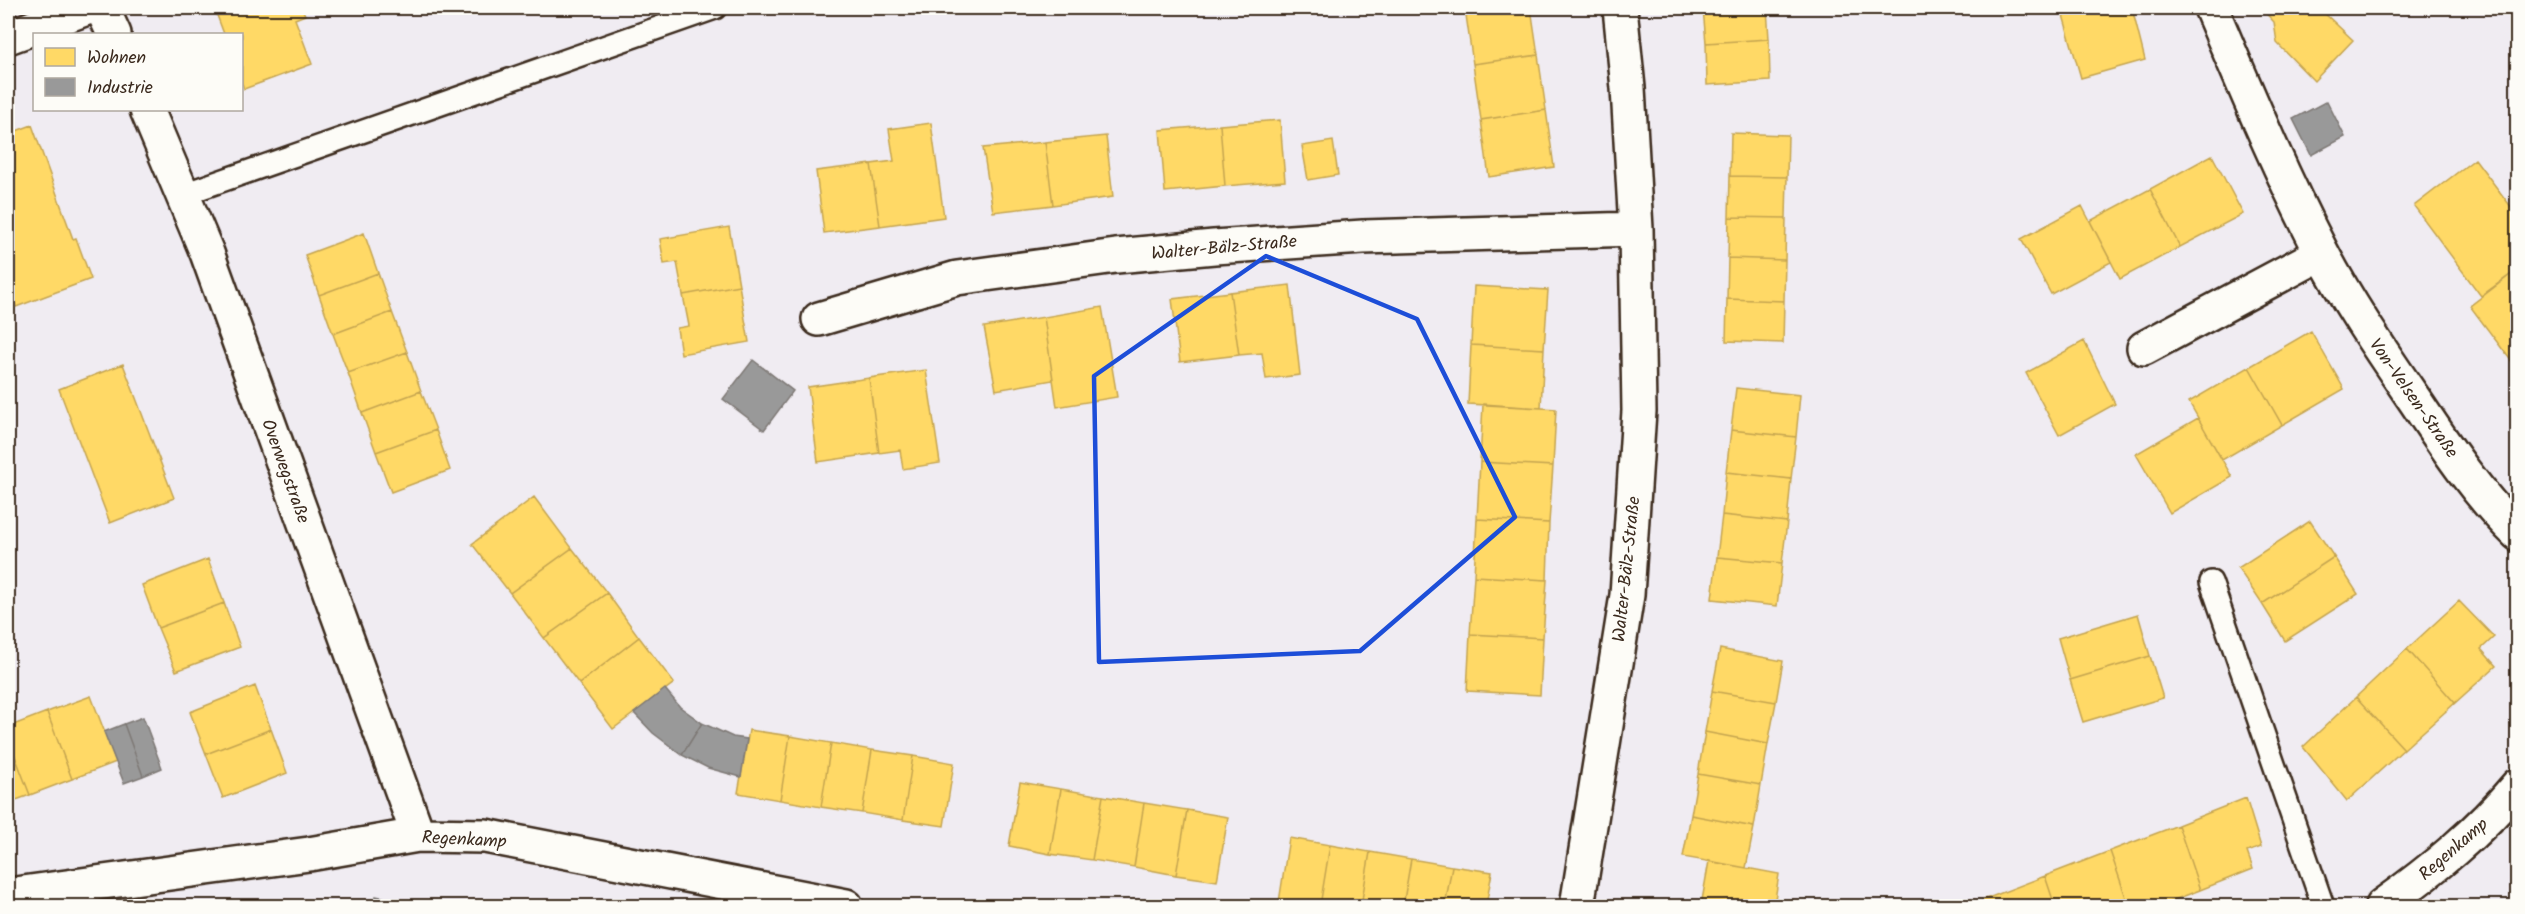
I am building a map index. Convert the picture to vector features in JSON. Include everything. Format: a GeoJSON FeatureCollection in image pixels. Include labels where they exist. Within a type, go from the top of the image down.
{"type":"FeatureCollection","features":[{"type":"Feature","properties":{"kind":"street"},"geometry":{"type":"LineString","coordinates":[[8,37],[87,8]]}},
{"type":"Feature","properties":{"kind":"street"},"geometry":{"type":"LineString","coordinates":[[102,8],[114,33]]}},
{"type":"Feature","properties":{"kind":"street","name":"Walter-Bälz-Straße"},"geometry":{"type":"LineString","coordinates":[[1577,906],[1627,595],[1639,411],[1636,229],[1628,88],[1620,8]]}},
{"type":"Feature","properties":{"kind":"street","name":"Von-Velsen-Straße"},"geometry":{"type":"LineString","coordinates":[[2211,8],[2266,139],[2322,253],[2371,335],[2430,423],[2495,512],[2517,534]]}},
{"type":"Feature","properties":{"kind":"street","name":"Overwegstraße"},"geometry":{"type":"LineString","coordinates":[[147,111],[184,194],[418,835]]}},
{"type":"Feature","properties":{"kind":"street","name":"Walter-Bälz-Straße"},"geometry":{"type":"LineString","coordinates":[[819,319],[957,278],[1116,256],[1363,237],[1636,229]]}},
{"type":"Feature","properties":{"kind":"street"},"geometry":{"type":"LineString","coordinates":[[2144,348],[2322,253]]}},
{"type":"Feature","properties":{"kind":"street","name":"Regenkamp"},"geometry":{"type":"LineString","coordinates":[[2382,906],[2439,865],[2499,807],[2517,785]]}},
{"type":"Feature","properties":{"kind":"street","name":"Regenkamp"},"geometry":{"type":"LineString","coordinates":[[8,895],[309,855],[418,835],[485,836],[846,906]]}},
{"type":"Feature","properties":{"kind":"lane"},"geometry":{"type":"LineString","coordinates":[[184,194],[715,8]]}},
{"type":"Feature","properties":{"kind":"lane"},"geometry":{"type":"LineString","coordinates":[[2211,582],[2323,906]]}},
{"type":"Feature","properties":{"kind":"highlighted area"},"geometry":{"type":"Polygon","coordinates":[[[1266,256],[1417,319],[1515,517],[1360,651],[1099,662],[1094,376],[1266,256]]]}},
{"type":"Feature","properties":{"kind":"building: Wohnen"},"geometry":{"type":"Polygon","coordinates":[[[221,8],[302,8],[305,15],[295,19],[312,64],[244,89],[243,33],[224,33],[215,10],[221,8]]]}},
{"type":"Feature","properties":{"kind":"building: Wohnen"},"geometry":{"type":"Polygon","coordinates":[[[1465,8],[1531,8],[1538,55],[1473,64],[1465,8]]]}},
{"type":"Feature","properties":{"kind":"building: Wohnen"},"geometry":{"type":"Polygon","coordinates":[[[1703,8],[1767,8],[1769,39],[1706,43],[1703,8]]]}},
{"type":"Feature","properties":{"kind":"building: Wohnen"},"geometry":{"type":"Polygon","coordinates":[[[2061,8],[2132,8],[2145,60],[2081,78],[2061,8]]]}},
{"type":"Feature","properties":{"kind":"building: Wohnen"},"geometry":{"type":"Polygon","coordinates":[[[2261,8],[2307,8],[2315,14],[2320,9],[2353,40],[2314,81],[2277,43],[2274,22],[2261,8]]]}},
{"type":"Feature","properties":{"kind":"building: Wohnen"},"geometry":{"type":"Polygon","coordinates":[[[2307,8],[2321,8],[2315,14],[2307,8]]]}},
{"type":"Feature","properties":{"kind":"building: Wohnen"},"geometry":{"type":"Polygon","coordinates":[[[1769,39],[1770,81],[1707,85],[1706,43],[1769,39]]]}},
{"type":"Feature","properties":{"kind":"building: Wohnen"},"geometry":{"type":"Polygon","coordinates":[[[1538,55],[1546,110],[1481,120],[1473,64],[1538,55]]]}},
{"type":"Feature","properties":{"kind":"building: Wohnen"},"geometry":{"type":"Polygon","coordinates":[[[1546,110],[1554,167],[1489,177],[1481,120],[1546,110]]]}},
{"type":"Feature","properties":{"kind":"building: Wohnen"},"geometry":{"type":"Polygon","coordinates":[[[1280,120],[1285,181],[1225,186],[1220,125],[1280,120]]]}},
{"type":"Feature","properties":{"kind":"building: Wohnen"},"geometry":{"type":"Polygon","coordinates":[[[931,123],[944,217],[880,226],[871,164],[894,161],[889,129],[931,123]]]}},
{"type":"Feature","properties":{"kind":"building: Wohnen"},"geometry":{"type":"Polygon","coordinates":[[[32,125],[73,239],[76,238],[91,279],[16,307],[8,284],[8,134],[32,125]]]}},
{"type":"Feature","properties":{"kind":"building: Wohnen"},"geometry":{"type":"Polygon","coordinates":[[[1220,125],[1225,186],[1165,192],[1160,130],[1220,125]]]}},
{"type":"Feature","properties":{"kind":"building: Wohnen"},"geometry":{"type":"Polygon","coordinates":[[[1731,133],[1788,135],[1787,177],[1730,176],[1731,133]]]}},
{"type":"Feature","properties":{"kind":"building: Wohnen"},"geometry":{"type":"Polygon","coordinates":[[[1106,136],[1113,197],[1053,205],[1045,142],[1106,136]]]}},
{"type":"Feature","properties":{"kind":"building: Wohnen"},"geometry":{"type":"Polygon","coordinates":[[[1333,141],[1338,175],[1308,180],[1302,146],[1333,141]]]}},
{"type":"Feature","properties":{"kind":"building: Wohnen"},"geometry":{"type":"Polygon","coordinates":[[[1045,142],[1053,205],[993,212],[983,148],[1045,142]]]}},
{"type":"Feature","properties":{"kind":"building: Wohnen"},"geometry":{"type":"Polygon","coordinates":[[[2212,155],[2243,214],[2180,247],[2150,189],[2212,155]]]}},
{"type":"Feature","properties":{"kind":"building: Wohnen"},"geometry":{"type":"Polygon","coordinates":[[[2475,159],[2518,216],[2518,269],[2481,296],[2414,206],[2475,159]]]}},
{"type":"Feature","properties":{"kind":"building: Wohnen"},"geometry":{"type":"Polygon","coordinates":[[[871,164],[880,226],[824,233],[816,171],[871,164]]]}},
{"type":"Feature","properties":{"kind":"building: Wohnen"},"geometry":{"type":"Polygon","coordinates":[[[1730,176],[1787,177],[1786,218],[1729,217],[1730,176]]]}},
{"type":"Feature","properties":{"kind":"building: Wohnen"},"geometry":{"type":"Polygon","coordinates":[[[2150,189],[2180,247],[2120,279],[2090,221],[2150,189]]]}},
{"type":"Feature","properties":{"kind":"building: Wohnen"},"geometry":{"type":"Polygon","coordinates":[[[2082,206],[2111,262],[2051,294],[2021,239],[2082,206]]]}},
{"type":"Feature","properties":{"kind":"building: Wohnen"},"geometry":{"type":"Polygon","coordinates":[[[1729,217],[1786,218],[1785,260],[1728,258],[1729,217]]]}},
{"type":"Feature","properties":{"kind":"building: Wohnen"},"geometry":{"type":"Polygon","coordinates":[[[729,227],[739,285],[683,295],[677,262],[664,264],[660,239],[729,227]]]}},
{"type":"Feature","properties":{"kind":"building: Wohnen"},"geometry":{"type":"Polygon","coordinates":[[[364,233],[378,273],[319,295],[305,255],[364,233]]]}},
{"type":"Feature","properties":{"kind":"building: Wohnen"},"geometry":{"type":"Polygon","coordinates":[[[1728,258],[1785,260],[1784,301],[1727,299],[1728,258]]]}},
{"type":"Feature","properties":{"kind":"building: Wohnen"},"geometry":{"type":"Polygon","coordinates":[[[2518,269],[2518,370],[2470,306],[2518,269]]]}},
{"type":"Feature","properties":{"kind":"building: Wohnen"},"geometry":{"type":"Polygon","coordinates":[[[378,273],[392,312],[333,334],[319,295],[378,273]]]}},
{"type":"Feature","properties":{"kind":"building: Wohnen"},"geometry":{"type":"Polygon","coordinates":[[[739,285],[749,342],[681,354],[677,328],[689,326],[683,295],[739,285]]]}},
{"type":"Feature","properties":{"kind":"building: Wohnen"},"geometry":{"type":"Polygon","coordinates":[[[1290,285],[1300,375],[1266,379],[1262,353],[1239,355],[1230,292],[1290,285]]]}},
{"type":"Feature","properties":{"kind":"building: Wohnen"},"geometry":{"type":"Polygon","coordinates":[[[1474,286],[1548,290],[1544,349],[1471,345],[1474,286]]]}},
{"type":"Feature","properties":{"kind":"building: Wohnen"},"geometry":{"type":"Polygon","coordinates":[[[1230,292],[1239,355],[1180,362],[1172,299],[1230,292]]]}},
{"type":"Feature","properties":{"kind":"building: Wohnen"},"geometry":{"type":"Polygon","coordinates":[[[1727,299],[1784,301],[1783,343],[1726,341],[1727,299]]]}},
{"type":"Feature","properties":{"kind":"building: Wohnen"},"geometry":{"type":"Polygon","coordinates":[[[1102,307],[1117,397],[1057,407],[1044,317],[1102,307]]]}},
{"type":"Feature","properties":{"kind":"building: Wohnen"},"geometry":{"type":"Polygon","coordinates":[[[392,312],[407,352],[348,373],[333,334],[392,312]]]}},
{"type":"Feature","properties":{"kind":"building: Wohnen"},"geometry":{"type":"Polygon","coordinates":[[[1044,317],[1053,380],[996,390],[984,327],[1044,317]]]}},
{"type":"Feature","properties":{"kind":"building: Wohnen"},"geometry":{"type":"Polygon","coordinates":[[[2311,331],[2344,389],[2282,425],[2249,367],[2311,331]]]}},
{"type":"Feature","properties":{"kind":"building: Wohnen"},"geometry":{"type":"Polygon","coordinates":[[[2084,341],[2115,404],[2059,435],[2026,373],[2084,341]]]}},
{"type":"Feature","properties":{"kind":"building: Wohnen"},"geometry":{"type":"Polygon","coordinates":[[[1471,345],[1544,349],[1541,408],[1468,404],[1471,345]]]}},
{"type":"Feature","properties":{"kind":"building: Wohnen"},"geometry":{"type":"Polygon","coordinates":[[[407,352],[421,391],[362,413],[348,373],[407,352]]]}},
{"type":"Feature","properties":{"kind":"building: Wohnen"},"geometry":{"type":"Polygon","coordinates":[[[123,364],[174,498],[110,523],[59,389],[123,364]]]}},
{"type":"Feature","properties":{"kind":"building: Wohnen"},"geometry":{"type":"Polygon","coordinates":[[[2249,367],[2282,425],[2222,460],[2189,402],[2249,367]]]}},
{"type":"Feature","properties":{"kind":"building: Wohnen"},"geometry":{"type":"Polygon","coordinates":[[[926,370],[940,463],[903,469],[900,450],[879,453],[869,378],[926,370]]]}},
{"type":"Feature","properties":{"kind":"building: Wohnen"},"geometry":{"type":"Polygon","coordinates":[[[869,378],[879,453],[818,462],[808,387],[869,378]]]}},
{"type":"Feature","properties":{"kind":"building: Wohnen"},"geometry":{"type":"Polygon","coordinates":[[[1736,388],[1800,395],[1796,437],[1731,430],[1736,388]]]}},
{"type":"Feature","properties":{"kind":"building: Wohnen"},"geometry":{"type":"Polygon","coordinates":[[[421,391],[436,430],[376,452],[362,413],[421,391]]]}},
{"type":"Feature","properties":{"kind":"building: Wohnen"},"geometry":{"type":"Polygon","coordinates":[[[1483,404],[1556,409],[1553,466],[1480,462],[1483,404]]]}},
{"type":"Feature","properties":{"kind":"building: Wohnen"},"geometry":{"type":"Polygon","coordinates":[[[2198,418],[2232,477],[2170,513],[2136,454],[2198,418]]]}},
{"type":"Feature","properties":{"kind":"building: Wohnen"},"geometry":{"type":"Polygon","coordinates":[[[436,430],[450,470],[391,492],[376,452],[436,430]]]}},
{"type":"Feature","properties":{"kind":"building: Wohnen"},"geometry":{"type":"Polygon","coordinates":[[[1731,430],[1796,437],[1791,479],[1726,472],[1731,430]]]}},
{"type":"Feature","properties":{"kind":"building: Wohnen"},"geometry":{"type":"Polygon","coordinates":[[[1480,462],[1553,466],[1549,523],[1477,519],[1480,462]]]}},
{"type":"Feature","properties":{"kind":"building: Wohnen"},"geometry":{"type":"Polygon","coordinates":[[[1726,472],[1791,479],[1787,522],[1722,515],[1726,472]]]}},
{"type":"Feature","properties":{"kind":"building: Wohnen"},"geometry":{"type":"Polygon","coordinates":[[[534,497],[572,548],[510,593],[472,544],[534,497]]]}},
{"type":"Feature","properties":{"kind":"building: Wohnen"},"geometry":{"type":"Polygon","coordinates":[[[1722,515],[1787,522],[1782,563],[1717,557],[1722,515]]]}},
{"type":"Feature","properties":{"kind":"building: Wohnen"},"geometry":{"type":"Polygon","coordinates":[[[1477,519],[1549,523],[1547,580],[1474,576],[1477,519]]]}},
{"type":"Feature","properties":{"kind":"building: Wohnen"},"geometry":{"type":"Polygon","coordinates":[[[2310,521],[2334,557],[2262,604],[2238,568],[2310,521]]]}},
{"type":"Feature","properties":{"kind":"building: Wohnen"},"geometry":{"type":"Polygon","coordinates":[[[572,548],[607,593],[544,638],[510,593],[572,548]]]}},
{"type":"Feature","properties":{"kind":"building: Wohnen"},"geometry":{"type":"Polygon","coordinates":[[[1717,557],[1782,563],[1777,606],[1712,599],[1717,557]]]}},
{"type":"Feature","properties":{"kind":"building: Wohnen"},"geometry":{"type":"Polygon","coordinates":[[[2334,557],[2358,594],[2285,641],[2262,604],[2334,557]]]}},
{"type":"Feature","properties":{"kind":"building: Wohnen"},"geometry":{"type":"Polygon","coordinates":[[[208,559],[224,603],[158,628],[142,585],[208,559]]]}},
{"type":"Feature","properties":{"kind":"building: Wohnen"},"geometry":{"type":"Polygon","coordinates":[[[1474,576],[1547,580],[1543,638],[1470,634],[1474,576]]]}},
{"type":"Feature","properties":{"kind":"building: Wohnen"},"geometry":{"type":"Polygon","coordinates":[[[607,593],[639,637],[579,684],[544,638],[607,593]]]}},
{"type":"Feature","properties":{"kind":"building: Wohnen"},"geometry":{"type":"Polygon","coordinates":[[[2459,601],[2494,637],[2481,649],[2496,666],[2455,703],[2407,649],[2459,601]]]}},
{"type":"Feature","properties":{"kind":"building: Wohnen"},"geometry":{"type":"Polygon","coordinates":[[[224,603],[240,647],[176,671],[158,628],[224,603]]]}},
{"type":"Feature","properties":{"kind":"building: Wohnen"},"geometry":{"type":"Polygon","coordinates":[[[2138,614],[2150,656],[2070,680],[2058,638],[2138,614]]]}},
{"type":"Feature","properties":{"kind":"building: Wohnen"},"geometry":{"type":"Polygon","coordinates":[[[1470,634],[1543,638],[1540,695],[1467,691],[1470,634]]]}},
{"type":"Feature","properties":{"kind":"building: Wohnen"},"geometry":{"type":"Polygon","coordinates":[[[639,637],[674,683],[613,729],[579,684],[639,637]]]}},
{"type":"Feature","properties":{"kind":"building: Wohnen"},"geometry":{"type":"Polygon","coordinates":[[[1720,649],[1783,661],[1776,702],[1712,691],[1720,649]]]}},
{"type":"Feature","properties":{"kind":"building: Wohnen"},"geometry":{"type":"Polygon","coordinates":[[[2407,649],[2455,703],[2404,749],[2356,697],[2407,649]]]}},
{"type":"Feature","properties":{"kind":"building: Wohnen"},"geometry":{"type":"Polygon","coordinates":[[[2150,656],[2163,698],[2083,722],[2070,680],[2150,656]]]}},
{"type":"Feature","properties":{"kind":"building: Wohnen"},"geometry":{"type":"Polygon","coordinates":[[[255,686],[271,729],[206,754],[190,712],[255,686]]]}},
{"type":"Feature","properties":{"kind":"building: Wohnen"},"geometry":{"type":"Polygon","coordinates":[[[1712,691],[1776,702],[1768,744],[1705,732],[1712,691]]]}},
{"type":"Feature","properties":{"kind":"building: Wohnen"},"geometry":{"type":"Polygon","coordinates":[[[91,696],[116,762],[72,779],[47,712],[91,696]]]}},
{"type":"Feature","properties":{"kind":"building: Wohnen"},"geometry":{"type":"Polygon","coordinates":[[[2356,697],[2404,749],[2347,801],[2303,747],[2356,697]]]}},
{"type":"Feature","properties":{"kind":"building: Wohnen"},"geometry":{"type":"Polygon","coordinates":[[[47,712],[72,779],[30,795],[8,738],[8,727],[47,712]]]}},
{"type":"Feature","properties":{"kind":"building: Wohnen"},"geometry":{"type":"Polygon","coordinates":[[[271,729],[287,773],[223,798],[206,754],[271,729]]]}},
{"type":"Feature","properties":{"kind":"building: Wohnen"},"geometry":{"type":"Polygon","coordinates":[[[749,730],[790,736],[780,800],[738,793],[749,730]]]}},
{"type":"Feature","properties":{"kind":"building: Wohnen"},"geometry":{"type":"Polygon","coordinates":[[[1705,732],[1768,744],[1761,785],[1698,774],[1705,732]]]}},
{"type":"Feature","properties":{"kind":"building: Wohnen"},"geometry":{"type":"Polygon","coordinates":[[[790,736],[831,743],[821,807],[780,800],[790,736]]]}},
{"type":"Feature","properties":{"kind":"building: Wohnen"},"geometry":{"type":"Polygon","coordinates":[[[8,738],[30,795],[8,803],[8,738]]]}},
{"type":"Feature","properties":{"kind":"building: Wohnen"},"geometry":{"type":"Polygon","coordinates":[[[831,743],[872,750],[862,813],[821,807],[831,743]]]}},
{"type":"Feature","properties":{"kind":"building: Wohnen"},"geometry":{"type":"Polygon","coordinates":[[[872,750],[913,756],[903,820],[862,813],[872,750]]]}},
{"type":"Feature","properties":{"kind":"building: Wohnen"},"geometry":{"type":"Polygon","coordinates":[[[913,756],[954,763],[944,826],[903,820],[913,756]]]}},
{"type":"Feature","properties":{"kind":"building: Wohnen"},"geometry":{"type":"Polygon","coordinates":[[[1698,774],[1761,785],[1754,827],[1691,815],[1698,774]]]}},
{"type":"Feature","properties":{"kind":"building: Wohnen"},"geometry":{"type":"Polygon","coordinates":[[[1020,782],[1061,789],[1050,854],[1009,846],[1020,782]]]}},
{"type":"Feature","properties":{"kind":"building: Wohnen"},"geometry":{"type":"Polygon","coordinates":[[[1061,789],[1103,796],[1092,860],[1050,854],[1061,789]]]}},
{"type":"Feature","properties":{"kind":"building: Wohnen"},"geometry":{"type":"Polygon","coordinates":[[[1103,796],[1144,803],[1134,867],[1092,860],[1103,796]]]}},
{"type":"Feature","properties":{"kind":"building: Wohnen"},"geometry":{"type":"Polygon","coordinates":[[[2246,798],[2261,847],[2247,852],[2253,869],[2200,890],[2178,825],[2246,798]]]}},
{"type":"Feature","properties":{"kind":"building: Wohnen"},"geometry":{"type":"Polygon","coordinates":[[[1144,803],[1187,810],[1176,875],[1134,867],[1144,803]]]}},
{"type":"Feature","properties":{"kind":"building: Wohnen"},"geometry":{"type":"Polygon","coordinates":[[[1187,810],[1228,817],[1217,881],[1176,875],[1187,810]]]}},
{"type":"Feature","properties":{"kind":"building: Wohnen"},"geometry":{"type":"Polygon","coordinates":[[[1691,815],[1754,827],[1746,868],[1683,857],[1691,815]]]}},
{"type":"Feature","properties":{"kind":"building: Wohnen"},"geometry":{"type":"Polygon","coordinates":[[[2178,825],[2200,890],[2158,906],[2129,906],[2110,851],[2178,825]]]}},
{"type":"Feature","properties":{"kind":"building: Wohnen"},"geometry":{"type":"Polygon","coordinates":[[[1289,838],[1330,845],[1320,906],[1279,902],[1289,838]]]}},
{"type":"Feature","properties":{"kind":"building: Wohnen"},"geometry":{"type":"Polygon","coordinates":[[[1330,845],[1370,852],[1361,906],[1320,906],[1330,845]]]}},
{"type":"Feature","properties":{"kind":"building: Wohnen"},"geometry":{"type":"Polygon","coordinates":[[[2110,851],[2129,906],[2055,906],[2045,876],[2110,851]]]}},
{"type":"Feature","properties":{"kind":"building: Wohnen"},"geometry":{"type":"Polygon","coordinates":[[[1370,852],[1411,859],[1403,906],[1361,906],[1370,852]]]}},
{"type":"Feature","properties":{"kind":"building: Wohnen"},"geometry":{"type":"Polygon","coordinates":[[[1411,859],[1452,866],[1445,906],[1403,906],[1411,859]]]}},
{"type":"Feature","properties":{"kind":"building: Wohnen"},"geometry":{"type":"Polygon","coordinates":[[[1709,861],[1779,874],[1774,906],[1701,906],[1709,861]]]}},
{"type":"Feature","properties":{"kind":"building: Wohnen"},"geometry":{"type":"Polygon","coordinates":[[[1452,866],[1492,872],[1486,906],[1445,906],[1452,866]]]}},
{"type":"Feature","properties":{"kind":"building: Wohnen"},"geometry":{"type":"Polygon","coordinates":[[[2045,876],[2055,906],[1980,906],[1978,902],[2045,876]]]}},
{"type":"Feature","properties":{"kind":"building: Industrie"},"geometry":{"type":"Polygon","coordinates":[[[2327,101],[2345,137],[2311,155],[2293,119],[2327,101]]]}},
{"type":"Feature","properties":{"kind":"building: Industrie"},"geometry":{"type":"Polygon","coordinates":[[[753,360],[793,391],[764,430],[723,399],[753,360]]]}},
{"type":"Feature","properties":{"kind":"building: Industrie"},"geometry":{"type":"Polygon","coordinates":[[[665,689],[680,707],[702,723],[682,755],[653,733],[634,713],[665,689]]]}},
{"type":"Feature","properties":{"kind":"building: Industrie"},"geometry":{"type":"Polygon","coordinates":[[[143,717],[162,768],[143,776],[124,724],[143,717]]]}},
{"type":"Feature","properties":{"kind":"building: Industrie"},"geometry":{"type":"Polygon","coordinates":[[[702,723],[733,737],[747,739],[741,777],[708,768],[682,755],[702,723]]]}},
{"type":"Feature","properties":{"kind":"building: Industrie"},"geometry":{"type":"Polygon","coordinates":[[[124,724],[143,776],[124,783],[104,732],[124,724]]]}},
{"type":"Feature","properties":{"kind":"building: Industrie"},"geometry":{"type":"Polygon","coordinates":[[[376,896],[415,904],[414,906],[374,906],[376,896]]]}}]}
